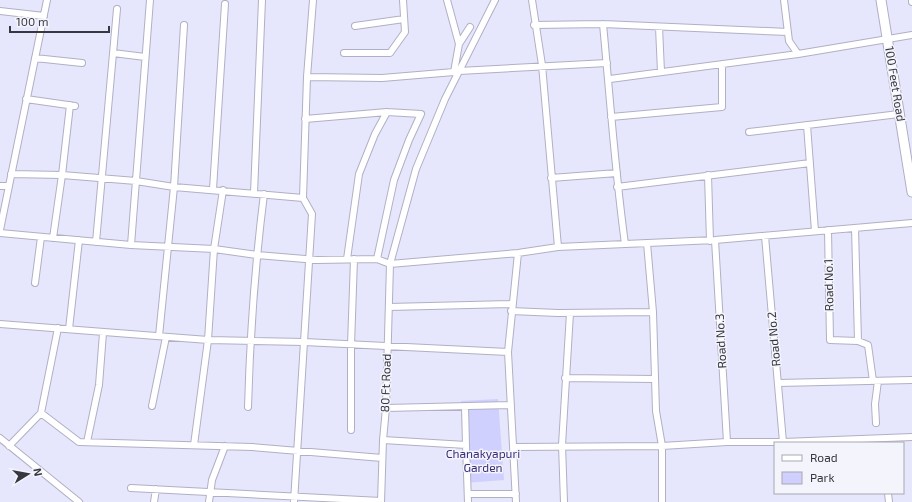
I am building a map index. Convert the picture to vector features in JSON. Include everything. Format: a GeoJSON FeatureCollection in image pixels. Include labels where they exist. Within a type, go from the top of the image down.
{"type":"FeatureCollection","features":[{"type":"Feature","properties":{"kind":"main road","name":"100 Feet Road"},"geometry":{"type":"LineString","coordinates":[[881,0],[912,192]]}},
{"type":"Feature","properties":{"kind":"street"},"geometry":{"type":"LineString","coordinates":[[0,230],[47,0]]}},
{"type":"Feature","properties":{"kind":"street"},"geometry":{"type":"LineString","coordinates":[[131,245],[150,0]]}},
{"type":"Feature","properties":{"kind":"street"},"geometry":{"type":"LineString","coordinates":[[254,193],[262,0]]}},
{"type":"Feature","properties":{"kind":"street"},"geometry":{"type":"LineString","coordinates":[[294,499],[312,214],[304,198],[305,119],[312,0]]}},
{"type":"Feature","properties":{"kind":"street"},"geometry":{"type":"LineString","coordinates":[[344,53],[390,53],[405,32],[403,0]]}},
{"type":"Feature","properties":{"kind":"street"},"geometry":{"type":"LineString","coordinates":[[447,0],[459,44]]}},
{"type":"Feature","properties":{"kind":"street","name":"80 Ft Road"},"geometry":{"type":"LineString","coordinates":[[381,501],[382,458],[386,408],[390,264],[416,169],[445,99],[461,71],[495,0]]}},
{"type":"Feature","properties":{"kind":"street"},"geometry":{"type":"LineString","coordinates":[[532,0],[534,25],[542,65],[558,247]]}},
{"type":"Feature","properties":{"kind":"street"},"geometry":{"type":"LineString","coordinates":[[784,0],[789,42],[798,54]]}},
{"type":"Feature","properties":{"kind":"street"},"geometry":{"type":"LineString","coordinates":[[213,189],[225,4]]}},
{"type":"Feature","properties":{"kind":"street"},"geometry":{"type":"LineString","coordinates":[[96,242],[117,8]]}},
{"type":"Feature","properties":{"kind":"street"},"geometry":{"type":"LineString","coordinates":[[0,11],[44,16]]}},
{"type":"Feature","properties":{"kind":"street"},"geometry":{"type":"LineString","coordinates":[[355,26],[404,19]]}},
{"type":"Feature","properties":{"kind":"street"},"geometry":{"type":"LineString","coordinates":[[534,25],[604,24],[788,32]]}},
{"type":"Feature","properties":{"kind":"street"},"geometry":{"type":"LineString","coordinates":[[604,24],[607,63],[610,79],[611,117],[617,187],[625,244]]}},
{"type":"Feature","properties":{"kind":"street"},"geometry":{"type":"LineString","coordinates":[[159,336],[174,187],[184,26]]}},
{"type":"Feature","properties":{"kind":"street"},"geometry":{"type":"LineString","coordinates":[[454,72],[459,44],[470,27]]}},
{"type":"Feature","properties":{"kind":"street"},"geometry":{"type":"LineString","coordinates":[[659,27],[661,72]]}},
{"type":"Feature","properties":{"kind":"street"},"geometry":{"type":"LineString","coordinates":[[610,79],[798,54],[912,35]]}},
{"type":"Feature","properties":{"kind":"street"},"geometry":{"type":"LineString","coordinates":[[113,53],[145,57]]}},
{"type":"Feature","properties":{"kind":"street"},"geometry":{"type":"LineString","coordinates":[[35,58],[82,63]]}},
{"type":"Feature","properties":{"kind":"street"},"geometry":{"type":"LineString","coordinates":[[307,77],[382,78],[542,65],[607,63]]}},
{"type":"Feature","properties":{"kind":"street"},"geometry":{"type":"LineString","coordinates":[[611,117],[722,107],[722,64]]}},
{"type":"Feature","properties":{"kind":"street"},"geometry":{"type":"LineString","coordinates":[[26,100],[72,105],[53,238]]}},
{"type":"Feature","properties":{"kind":"street"},"geometry":{"type":"LineString","coordinates":[[305,119],[387,112],[421,114],[409,140],[394,180],[377,259]]}},
{"type":"Feature","properties":{"kind":"street"},"geometry":{"type":"LineString","coordinates":[[347,260],[359,174],[375,134],[387,112]]}},
{"type":"Feature","properties":{"kind":"street"},"geometry":{"type":"LineString","coordinates":[[749,132],[899,114]]}},
{"type":"Feature","properties":{"kind":"street"},"geometry":{"type":"LineString","coordinates":[[807,125],[815,232]]}},
{"type":"Feature","properties":{"kind":"street"},"geometry":{"type":"LineString","coordinates":[[617,187],[810,163]]}},
{"type":"Feature","properties":{"kind":"street"},"geometry":{"type":"LineString","coordinates":[[551,178],[617,173]]}},
{"type":"Feature","properties":{"kind":"street"},"geometry":{"type":"LineString","coordinates":[[11,174],[136,181],[174,187],[213,189],[304,198]]}},
{"type":"Feature","properties":{"kind":"street","name":"Road No.3"},"geometry":{"type":"LineString","coordinates":[[708,175],[727,442]]}},
{"type":"Feature","properties":{"kind":"street"},"geometry":{"type":"LineString","coordinates":[[0,186],[8,186]]}},
{"type":"Feature","properties":{"kind":"street"},"geometry":{"type":"LineString","coordinates":[[194,445],[208,340],[214,249],[223,190]]}},
{"type":"Feature","properties":{"kind":"street"},"geometry":{"type":"LineString","coordinates":[[248,407],[250,340],[256,255],[264,194]]}},
{"type":"Feature","properties":{"kind":"street"},"geometry":{"type":"LineString","coordinates":[[0,233],[131,245],[214,249],[256,255],[308,259],[377,259],[390,264],[518,254],[558,247],[712,240],[912,223]]}},
{"type":"Feature","properties":{"kind":"street"},"geometry":{"type":"LineString","coordinates":[[855,228],[858,341],[868,345],[876,381],[876,423]]}},
{"type":"Feature","properties":{"kind":"street","name":"Road No.1"},"geometry":{"type":"LineString","coordinates":[[828,230],[830,340],[858,341]]}},
{"type":"Feature","properties":{"kind":"street","name":"Road No.2"},"geometry":{"type":"LineString","coordinates":[[765,236],[783,442]]}},
{"type":"Feature","properties":{"kind":"street"},"geometry":{"type":"LineString","coordinates":[[35,283],[41,237]]}},
{"type":"Feature","properties":{"kind":"street"},"geometry":{"type":"LineString","coordinates":[[69,329],[79,240]]}},
{"type":"Feature","properties":{"kind":"street"},"geometry":{"type":"LineString","coordinates":[[648,243],[653,312],[656,411],[662,446],[662,502]]}},
{"type":"Feature","properties":{"kind":"street"},"geometry":{"type":"LineString","coordinates":[[516,502],[508,352],[511,307],[518,254]]}},
{"type":"Feature","properties":{"kind":"street"},"geometry":{"type":"LineString","coordinates":[[351,430],[351,345],[354,259]]}},
{"type":"Feature","properties":{"kind":"street"},"geometry":{"type":"LineString","coordinates":[[389,307],[511,307],[570,312],[653,312]]}},
{"type":"Feature","properties":{"kind":"street"},"geometry":{"type":"LineString","coordinates":[[564,502],[562,445],[570,312]]}},
{"type":"Feature","properties":{"kind":"street"},"geometry":{"type":"LineString","coordinates":[[0,324],[208,340],[304,342],[508,352]]}},
{"type":"Feature","properties":{"kind":"street"},"geometry":{"type":"LineString","coordinates":[[9,446],[41,413],[58,328]]}},
{"type":"Feature","properties":{"kind":"street"},"geometry":{"type":"LineString","coordinates":[[87,442],[99,385],[103,333]]}},
{"type":"Feature","properties":{"kind":"street"},"geometry":{"type":"LineString","coordinates":[[152,406],[166,337]]}},
{"type":"Feature","properties":{"kind":"street"},"geometry":{"type":"LineString","coordinates":[[565,378],[655,379]]}},
{"type":"Feature","properties":{"kind":"street"},"geometry":{"type":"LineString","coordinates":[[778,383],[912,380]]}},
{"type":"Feature","properties":{"kind":"street"},"geometry":{"type":"LineString","coordinates":[[386,408],[512,405]]}},
{"type":"Feature","properties":{"kind":"street"},"geometry":{"type":"LineString","coordinates":[[465,407],[468,502]]}},
{"type":"Feature","properties":{"kind":"street"},"geometry":{"type":"LineString","coordinates":[[41,413],[79,442],[225,446],[382,458]]}},
{"type":"Feature","properties":{"kind":"street"},"geometry":{"type":"LineString","coordinates":[[514,447],[562,445],[662,446],[727,442],[884,441],[912,437]]}},
{"type":"Feature","properties":{"kind":"street"},"geometry":{"type":"LineString","coordinates":[[0,438],[76,501]]}},
{"type":"Feature","properties":{"kind":"street"},"geometry":{"type":"LineString","coordinates":[[383,440],[466,445]]}},
{"type":"Feature","properties":{"kind":"street"},"geometry":{"type":"LineString","coordinates":[[208,502],[212,480],[225,446]]}},
{"type":"Feature","properties":{"kind":"street"},"geometry":{"type":"LineString","coordinates":[[131,488],[210,492],[294,499],[381,501]]}},
{"type":"Feature","properties":{"kind":"street"},"geometry":{"type":"LineString","coordinates":[[154,502],[156,489]]}},
{"type":"Feature","properties":{"kind":"street"},"geometry":{"type":"LineString","coordinates":[[468,494],[516,494]]}},
{"type":"Feature","properties":{"kind":"green space","name":"Chanakyapuri Garden"},"geometry":{"type":"Polygon","coordinates":[[[498,399],[504,480],[464,483],[461,401],[498,399]]]}}]}
